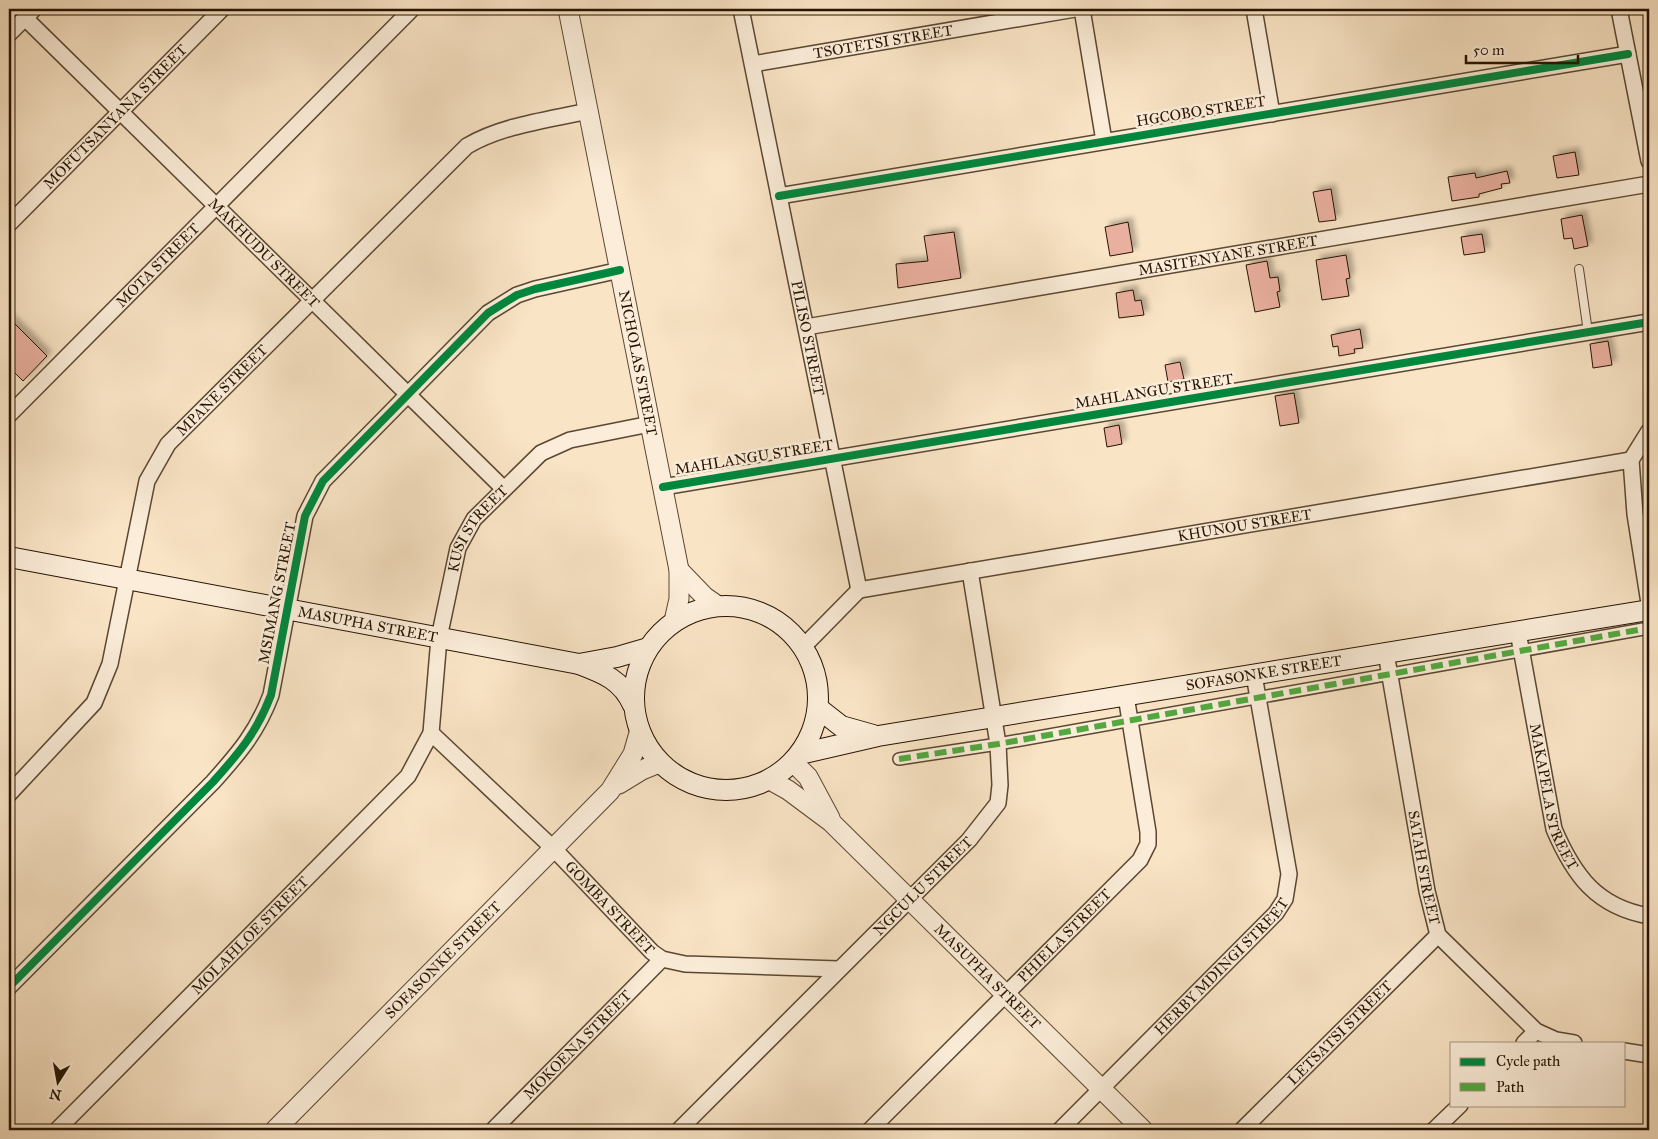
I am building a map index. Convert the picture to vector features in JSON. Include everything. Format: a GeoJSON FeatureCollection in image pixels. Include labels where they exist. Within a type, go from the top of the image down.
{"type":"FeatureCollection","features":[{"type":"Feature","properties":{"kind":"main road","name":"MASUPHA STREET"},"geometry":{"type":"LineString","coordinates":[[9,557],[579,664],[614,679],[622,686],[633,705]]}},
{"type":"Feature","properties":{"kind":"main road","name":"SOFASONKE STREET"},"geometry":{"type":"LineString","coordinates":[[718,606],[743,608],[766,615],[787,629],[803,647],[813,668],[818,690],[818,708],[811,734],[797,758],[770,780],[742,790],[712,790],[684,781],[659,763],[639,733],[633,705],[634,685],[639,666],[648,648],[660,633],[674,621],[695,611],[718,606]]}},
{"type":"Feature","properties":{"kind":"main road","name":"SOFASONKE STREET"},"geometry":{"type":"LineString","coordinates":[[797,758],[878,736],[1386,653],[1520,641],[1649,610]]}},
{"type":"Feature","properties":{"kind":"main road","name":"MASUPHA STREET"},"geometry":{"type":"LineString","coordinates":[[579,664],[617,658],[648,648]]}},
{"type":"Feature","properties":{"kind":"main road","name":"SOFASONKE STREET"},"geometry":{"type":"LineString","coordinates":[[818,708],[841,726],[878,736]]}},
{"type":"Feature","properties":{"kind":"street","name":"MOFUTSANYANA STREET"},"geometry":{"type":"LineString","coordinates":[[9,224],[222,9]]}},
{"type":"Feature","properties":{"kind":"street","name":"MOTA STREET"},"geometry":{"type":"LineString","coordinates":[[9,415],[412,9]]}},
{"type":"Feature","properties":{"kind":"street","name":"NICHOLAS STREET"},"geometry":{"type":"LineString","coordinates":[[568,9],[679,570],[679,599],[674,621]]}},
{"type":"Feature","properties":{"kind":"street","name":"PILISO STREET"},"geometry":{"type":"LineString","coordinates":[[741,9],[859,590]]}},
{"type":"Feature","properties":{"kind":"street","name":"TSOTETSI STREET"},"geometry":{"type":"LineString","coordinates":[[753,64],[1075,9]]}},
{"type":"Feature","properties":{"kind":"street"},"geometry":{"type":"LineString","coordinates":[[1082,9],[1104,142]]}},
{"type":"Feature","properties":{"kind":"street"},"geometry":{"type":"LineString","coordinates":[[1254,9],[1272,114]]}},
{"type":"Feature","properties":{"kind":"street"},"geometry":{"type":"LineString","coordinates":[[1619,9],[1649,161]]}},
{"type":"Feature","properties":{"kind":"street","name":"MAKHUDU STREET"},"geometry":{"type":"LineString","coordinates":[[30,13],[121,112],[503,488]]}},
{"type":"Feature","properties":{"kind":"street"},"geometry":{"type":"LineString","coordinates":[[9,34],[30,13]]}},
{"type":"Feature","properties":{"kind":"street","name":"HGCOBO STREET"},"geometry":{"type":"LineString","coordinates":[[779,196],[1628,54]]}},
{"type":"Feature","properties":{"kind":"street","name":"MPANE STREET"},"geometry":{"type":"LineString","coordinates":[[9,794],[94,703],[110,664],[147,481],[168,444],[467,146],[480,138],[502,130],[588,111]]}},
{"type":"Feature","properties":{"kind":"street","name":"MASITENYANE STREET"},"geometry":{"type":"LineString","coordinates":[[806,327],[1649,184]]}},
{"type":"Feature","properties":{"kind":"street","name":"MSIMANG STREET"},"geometry":{"type":"LineString","coordinates":[[9,987],[243,749],[261,721],[271,695],[289,610],[305,516],[323,481],[407,393],[488,313],[504,303],[535,289],[620,270]]}},
{"type":"Feature","properties":{"kind":"street","name":"MAHLANGU STREET"},"geometry":{"type":"LineString","coordinates":[[662,486],[1649,322]]}},
{"type":"Feature","properties":{"kind":"street","name":"KUSI STREET"},"geometry":{"type":"LineString","coordinates":[[431,734],[439,638],[458,548],[474,519],[503,488],[541,453],[570,440],[650,424]]}},
{"type":"Feature","properties":{"kind":"street"},"geometry":{"type":"LineString","coordinates":[[1649,431],[1631,460],[1635,514],[1649,602]]}},
{"type":"Feature","properties":{"kind":"street","name":"KHUNOU STREET"},"geometry":{"type":"LineString","coordinates":[[859,590],[1631,460]]}},
{"type":"Feature","properties":{"kind":"street"},"geometry":{"type":"LineString","coordinates":[[679,570],[705,597],[718,606]]}},
{"type":"Feature","properties":{"kind":"street","name":"NGCULU STREET"},"geometry":{"type":"LineString","coordinates":[[679,1130],[969,840],[998,802],[1000,785],[998,744],[970,572]]}},
{"type":"Feature","properties":{"kind":"street"},"geometry":{"type":"LineString","coordinates":[[803,647],[859,590]]}},
{"type":"Feature","properties":{"kind":"street"},"geometry":{"type":"LineString","coordinates":[[899,759],[998,744],[1390,675],[1520,641],[1649,628]]}},
{"type":"Feature","properties":{"kind":"street","name":"MAKAPELA STREET"},"geometry":{"type":"LineString","coordinates":[[1520,641],[1554,829],[1565,856],[1577,874],[1603,899],[1616,908],[1649,916]]}},
{"type":"Feature","properties":{"kind":"street","name":"SATAH STREET"},"geometry":{"type":"LineString","coordinates":[[1386,653],[1427,891],[1438,935],[1536,1031],[1556,1040],[1568,1042]]}},
{"type":"Feature","properties":{"kind":"street","name":"HERBY MDINGI STREET"},"geometry":{"type":"LineString","coordinates":[[1060,1130],[1276,913],[1284,898],[1289,874],[1254,675]]}},
{"type":"Feature","properties":{"kind":"street","name":"PHIELA STREET"},"geometry":{"type":"LineString","coordinates":[[870,1130],[1146,852],[1148,832],[1126,696]]}},
{"type":"Feature","properties":{"kind":"street","name":"SOFASONKE STREET"},"geometry":{"type":"LineString","coordinates":[[275,1130],[325,1077],[610,791],[633,754],[639,733]]}},
{"type":"Feature","properties":{"kind":"street","name":"GOMBA STREET"},"geometry":{"type":"LineString","coordinates":[[431,734],[554,849],[652,952],[662,959],[685,964],[838,969]]}},
{"type":"Feature","properties":{"kind":"street","name":"MOLAHLOE STREET"},"geometry":{"type":"LineString","coordinates":[[57,1130],[408,776],[431,734]]}},
{"type":"Feature","properties":{"kind":"street","name":"MASUPHA STREET"},"geometry":{"type":"LineString","coordinates":[[797,758],[831,822]]}},
{"type":"Feature","properties":{"kind":"street","name":"SOFASONKE STREET"},"geometry":{"type":"LineString","coordinates":[[610,791],[642,770],[659,763]]}},
{"type":"Feature","properties":{"kind":"street","name":"MASUPHA STREET"},"geometry":{"type":"LineString","coordinates":[[770,780],[788,790],[831,822],[1143,1130]]}},
{"type":"Feature","properties":{"kind":"street","name":"LETSATSI STREET"},"geometry":{"type":"LineString","coordinates":[[1242,1130],[1438,935]]}},
{"type":"Feature","properties":{"kind":"street","name":"MOKOENA STREET"},"geometry":{"type":"LineString","coordinates":[[493,1130],[662,959]]}},
{"type":"Feature","properties":{"kind":"street"},"geometry":{"type":"LineString","coordinates":[[1525,1042],[1536,1031]]}},
{"type":"Feature","properties":{"kind":"street"},"geometry":{"type":"LineString","coordinates":[[1626,1051],[1649,1055]]}},
{"type":"Feature","properties":{"kind":"street"},"geometry":{"type":"LineString","coordinates":[[1434,1130],[1459,1106]]}},
{"type":"Feature","properties":{"kind":"lane"},"geometry":{"type":"LineString","coordinates":[[1579,269],[1588,332]]}},
{"type":"Feature","properties":{"kind":"building"},"geometry":{"type":"Polygon","coordinates":[[[1575,152],[1579,175],[1557,178],[1553,156],[1575,152]]]}},
{"type":"Feature","properties":{"kind":"building"},"geometry":{"type":"Polygon","coordinates":[[[1507,171],[1510,183],[1501,184],[1502,188],[1479,194],[1479,197],[1452,201],[1448,177],[1475,173],[1476,178],[1507,171]]]}},
{"type":"Feature","properties":{"kind":"building"},"geometry":{"type":"Polygon","coordinates":[[[1331,189],[1336,220],[1319,222],[1313,192],[1331,189]]]}},
{"type":"Feature","properties":{"kind":"building"},"geometry":{"type":"Polygon","coordinates":[[[1582,215],[1588,246],[1574,249],[1572,238],[1564,239],[1561,219],[1582,215]]]}},
{"type":"Feature","properties":{"kind":"building"},"geometry":{"type":"Polygon","coordinates":[[[1128,222],[1133,252],[1110,256],[1105,227],[1128,222]]]}},
{"type":"Feature","properties":{"kind":"building"},"geometry":{"type":"Polygon","coordinates":[[[954,232],[961,278],[898,288],[896,264],[928,261],[924,236],[954,232]]]}},
{"type":"Feature","properties":{"kind":"building"},"geometry":{"type":"Polygon","coordinates":[[[1482,234],[1485,252],[1464,255],[1461,237],[1482,234]]]}},
{"type":"Feature","properties":{"kind":"building"},"geometry":{"type":"Polygon","coordinates":[[[1346,255],[1350,278],[1346,279],[1349,296],[1322,300],[1316,260],[1346,255]]]}},
{"type":"Feature","properties":{"kind":"building"},"geometry":{"type":"Polygon","coordinates":[[[1267,261],[1270,278],[1278,277],[1280,291],[1277,292],[1280,307],[1255,312],[1246,265],[1267,261]]]}},
{"type":"Feature","properties":{"kind":"building"},"geometry":{"type":"Polygon","coordinates":[[[1133,290],[1135,301],[1141,300],[1144,315],[1119,318],[1116,293],[1133,290]]]}},
{"type":"Feature","properties":{"kind":"building"},"geometry":{"type":"Polygon","coordinates":[[[9,318],[47,356],[23,381],[9,367],[9,318]]]}},
{"type":"Feature","properties":{"kind":"building"},"geometry":{"type":"Polygon","coordinates":[[[1360,329],[1363,348],[1354,349],[1355,353],[1339,356],[1338,346],[1333,347],[1331,335],[1360,329]]]}},
{"type":"Feature","properties":{"kind":"building"},"geometry":{"type":"Polygon","coordinates":[[[1608,341],[1612,365],[1593,368],[1590,344],[1608,341]]]}},
{"type":"Feature","properties":{"kind":"building"},"geometry":{"type":"Polygon","coordinates":[[[1180,362],[1184,379],[1168,382],[1165,365],[1180,362]]]}},
{"type":"Feature","properties":{"kind":"building"},"geometry":{"type":"Polygon","coordinates":[[[1294,393],[1299,423],[1280,426],[1275,396],[1294,393]]]}},
{"type":"Feature","properties":{"kind":"building"},"geometry":{"type":"Polygon","coordinates":[[[1119,425],[1122,444],[1107,447],[1104,428],[1119,425]]]}},
{"type":"Feature","properties":{"kind":"marked path"},"geometry":{"type":"LineString","coordinates":[[899,759],[998,744],[1649,628]]}},
{"type":"Feature","properties":{"kind":"cycle path"},"geometry":{"type":"LineString","coordinates":[[779,196],[1628,54]]}},
{"type":"Feature","properties":{"kind":"cycle path"},"geometry":{"type":"LineString","coordinates":[[9,987],[213,782],[239,751],[260,720],[271,695],[305,516],[323,481],[488,313],[517,295],[535,289],[620,270]]}},
{"type":"Feature","properties":{"kind":"cycle path"},"geometry":{"type":"LineString","coordinates":[[663,487],[1649,322]]}}]}
